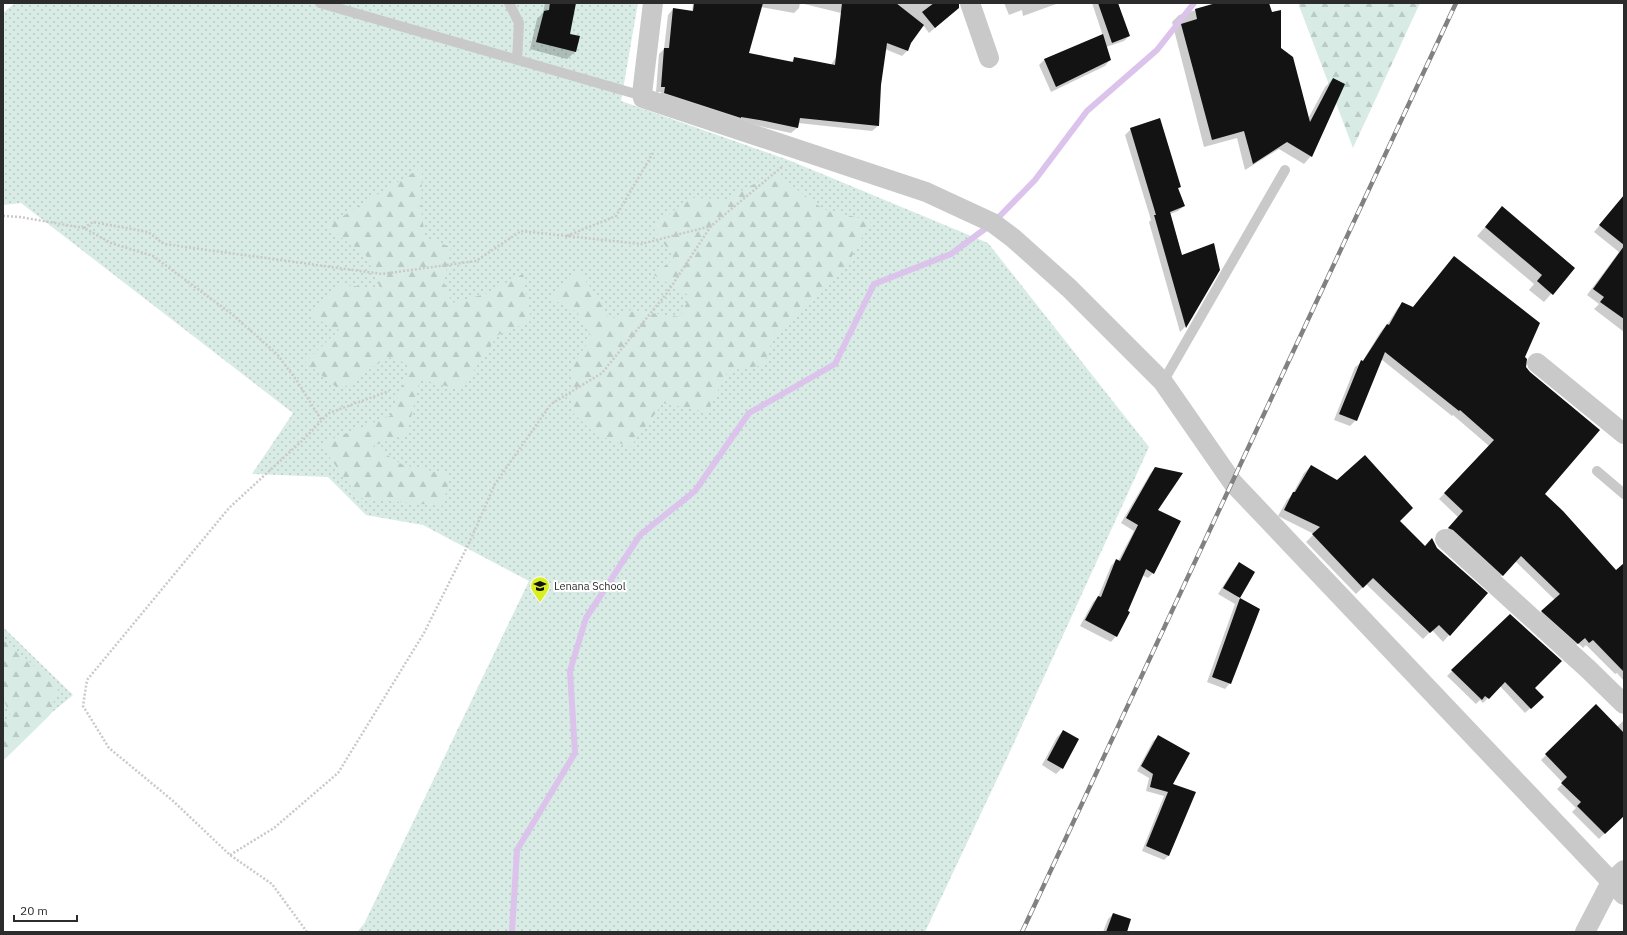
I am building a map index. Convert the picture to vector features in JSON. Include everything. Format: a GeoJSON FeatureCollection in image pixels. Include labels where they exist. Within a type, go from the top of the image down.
{"type":"FeatureCollection","features":[{"type":"Feature","properties":{"kind":"street"},"geometry":{"type":"LineString","coordinates":[[653,3],[642,96],[654,102],[926,192],[993,223],[1014,238],[1069,288],[1163,382],[1233,483],[1620,882],[1585,932]]}},
{"type":"Feature","properties":{"kind":"street"},"geometry":{"type":"LineString","coordinates":[[970,3],[989,58]]}},
{"type":"Feature","properties":{"kind":"street"},"geometry":{"type":"LineString","coordinates":[[1537,363],[1624,434]]}},
{"type":"Feature","properties":{"kind":"street"},"geometry":{"type":"LineString","coordinates":[[1445,539],[1588,669],[1624,704]]}},
{"type":"Feature","properties":{"kind":"lane"},"geometry":{"type":"LineString","coordinates":[[320,3],[642,96]]}},
{"type":"Feature","properties":{"kind":"lane"},"geometry":{"type":"LineString","coordinates":[[509,3],[519,23],[517,60]]}},
{"type":"Feature","properties":{"kind":"lane"},"geometry":{"type":"LineString","coordinates":[[1163,382],[1285,170]]}},
{"type":"Feature","properties":{"kind":"lane"},"geometry":{"type":"LineString","coordinates":[[1597,471],[1624,494]]}},
{"type":"Feature","properties":{"kind":"path"},"geometry":{"type":"LineString","coordinates":[[230,855],[274,828],[338,773],[424,633],[470,541],[495,484],[551,404],[602,373],[667,293],[711,226],[802,151]]}},
{"type":"Feature","properties":{"kind":"path"},"geometry":{"type":"LineString","coordinates":[[567,236],[616,216],[653,153]]}},
{"type":"Feature","properties":{"kind":"path"},"geometry":{"type":"LineString","coordinates":[[3,216],[20,217],[84,228],[111,243],[153,256],[233,315],[276,354],[297,381],[322,421]]}},
{"type":"Feature","properties":{"kind":"path"},"geometry":{"type":"LineString","coordinates":[[84,228],[93,222],[148,232],[164,244],[382,274],[476,261],[521,231],[641,244],[711,226]]}},
{"type":"Feature","properties":{"kind":"path"},"geometry":{"type":"LineString","coordinates":[[307,932],[272,884],[230,855],[172,800],[109,748],[83,706],[87,680],[229,508],[329,413],[389,391]]}},
{"type":"Feature","properties":{"kind":"green space","name":"Lenana School"},"geometry":{"type":"Polygon","coordinates":[[[15,3],[638,3],[621,101],[791,161],[988,243],[1149,447],[1007,758],[925,932],[357,932],[364,924],[529,581],[423,525],[366,515],[328,477],[252,474],[293,413],[21,203],[3,205],[3,13],[15,3]]]}},
{"type":"Feature","properties":{"kind":"green space"},"geometry":{"type":"Polygon","coordinates":[[[1298,3],[1420,3],[1353,148],[1298,3]]]}},
{"type":"Feature","properties":{"kind":"green space"},"geometry":{"type":"Polygon","coordinates":[[[422,167],[421,208],[425,238],[451,247],[444,283],[452,303],[485,294],[523,274],[531,321],[498,335],[461,390],[420,379],[407,434],[373,446],[403,465],[451,475],[442,506],[359,498],[320,444],[390,416],[411,365],[388,357],[340,390],[305,362],[339,330],[308,315],[340,285],[380,288],[365,253],[347,242],[327,226],[422,167]]]}},
{"type":"Feature","properties":{"kind":"green space"},"geometry":{"type":"Polygon","coordinates":[[[775,173],[823,209],[871,221],[846,267],[774,335],[764,365],[728,371],[707,412],[663,403],[630,447],[595,434],[573,413],[571,365],[592,338],[577,312],[548,297],[578,271],[598,297],[609,320],[631,310],[680,317],[690,296],[654,275],[674,258],[652,226],[692,198],[726,199],[775,173]]]}},
{"type":"Feature","properties":{"kind":"green space"},"geometry":{"type":"Polygon","coordinates":[[[3,627],[73,695],[3,753],[3,627]]]}},
{"type":"Feature","properties":{"kind":"green space"},"geometry":{"type":"Polygon","coordinates":[[[3,640],[59,686],[49,716],[3,761],[3,722],[10,715],[3,698],[3,640]]]}},
{"type":"Feature","properties":{"kind":"building"},"geometry":{"type":"Polygon","coordinates":[[[550,3],[576,3],[570,34],[580,36],[576,52],[536,42],[544,11],[549,10],[550,3]]]}},
{"type":"Feature","properties":{"kind":"building"},"geometry":{"type":"Polygon","coordinates":[[[694,3],[763,3],[749,53],[793,62],[794,57],[835,65],[842,3],[896,3],[924,25],[911,43],[908,51],[887,43],[881,85],[879,126],[800,118],[798,128],[741,118],[664,93],[665,87],[661,87],[664,48],[669,48],[673,8],[693,11],[694,3]]]}},
{"type":"Feature","properties":{"kind":"building"},"geometry":{"type":"Polygon","coordinates":[[[934,3],[959,3],[959,8],[935,28],[922,12],[934,3]]]}},
{"type":"Feature","properties":{"kind":"building"},"geometry":{"type":"Polygon","coordinates":[[[1098,3],[1118,3],[1130,36],[1112,43],[1098,3]]]}},
{"type":"Feature","properties":{"kind":"building"},"geometry":{"type":"Polygon","coordinates":[[[1216,3],[1269,3],[1272,12],[1281,10],[1281,48],[1293,57],[1310,122],[1333,78],[1345,84],[1312,157],[1287,142],[1253,164],[1244,131],[1212,140],[1181,24],[1197,19],[1195,9],[1216,3]]]}},
{"type":"Feature","properties":{"kind":"building"},"geometry":{"type":"Polygon","coordinates":[[[1103,34],[1111,60],[1056,87],[1044,59],[1103,34]]]}},
{"type":"Feature","properties":{"kind":"building"},"geometry":{"type":"Polygon","coordinates":[[[1160,118],[1181,187],[1178,188],[1185,206],[1170,212],[1182,255],[1214,243],[1220,270],[1186,328],[1154,215],[1156,215],[1130,128],[1160,118]]]}},
{"type":"Feature","properties":{"kind":"building"},"geometry":{"type":"Polygon","coordinates":[[[1624,195],[1624,245],[1599,225],[1624,195]]]}},
{"type":"Feature","properties":{"kind":"building"},"geometry":{"type":"Polygon","coordinates":[[[1502,206],[1575,268],[1553,295],[1537,281],[1542,275],[1485,227],[1502,206]]]}},
{"type":"Feature","properties":{"kind":"building"},"geometry":{"type":"Polygon","coordinates":[[[1624,246],[1624,319],[1600,302],[1604,297],[1593,289],[1624,246]]]}},
{"type":"Feature","properties":{"kind":"building"},"geometry":{"type":"Polygon","coordinates":[[[1454,256],[1540,323],[1525,357],[1527,359],[1526,367],[1530,372],[1600,430],[1545,494],[1563,511],[1616,570],[1624,563],[1624,672],[1593,640],[1589,643],[1585,638],[1578,644],[1541,611],[1560,594],[1521,556],[1503,576],[1453,530],[1448,528],[1463,511],[1444,493],[1494,440],[1460,410],[1459,411],[1385,352],[1357,421],[1339,414],[1361,360],[1363,361],[1387,324],[1389,325],[1402,302],[1413,307],[1454,256]]]}},
{"type":"Feature","properties":{"kind":"building"},"geometry":{"type":"Polygon","coordinates":[[[1365,455],[1413,508],[1400,521],[1425,546],[1432,538],[1437,548],[1488,593],[1450,636],[1439,625],[1430,633],[1373,578],[1363,588],[1312,534],[1320,527],[1284,510],[1293,492],[1295,492],[1311,465],[1337,480],[1365,455]]]}},
{"type":"Feature","properties":{"kind":"building"},"geometry":{"type":"Polygon","coordinates":[[[1155,467],[1183,473],[1158,510],[1181,521],[1154,574],[1146,569],[1128,611],[1130,612],[1117,637],[1085,620],[1098,596],[1101,597],[1116,559],[1120,561],[1138,525],[1126,518],[1155,467]]]}},
{"type":"Feature","properties":{"kind":"building"},"geometry":{"type":"Polygon","coordinates":[[[1239,562],[1255,572],[1240,598],[1223,588],[1239,562]]]}},
{"type":"Feature","properties":{"kind":"building"},"geometry":{"type":"Polygon","coordinates":[[[1240,598],[1260,609],[1231,684],[1212,677],[1240,598]]]}},
{"type":"Feature","properties":{"kind":"building"},"geometry":{"type":"Polygon","coordinates":[[[1510,614],[1562,661],[1535,688],[1544,697],[1531,709],[1505,682],[1489,699],[1485,696],[1482,700],[1451,670],[1510,614]]]}},
{"type":"Feature","properties":{"kind":"building"},"geometry":{"type":"Polygon","coordinates":[[[1596,704],[1624,733],[1624,816],[1605,834],[1577,806],[1581,802],[1561,783],[1567,777],[1545,754],[1596,704]]]}},
{"type":"Feature","properties":{"kind":"building"},"geometry":{"type":"Polygon","coordinates":[[[1063,730],[1079,739],[1063,769],[1047,760],[1063,730]]]}},
{"type":"Feature","properties":{"kind":"building"},"geometry":{"type":"Polygon","coordinates":[[[1158,735],[1190,753],[1173,784],[1196,792],[1169,856],[1146,846],[1168,792],[1150,787],[1153,774],[1141,766],[1158,735]]]}},
{"type":"Feature","properties":{"kind":"building"},"geometry":{"type":"Polygon","coordinates":[[[1113,913],[1131,919],[1127,932],[1106,932],[1113,913]]]}},
{"type":"Feature","properties":{"kind":"waterway"},"geometry":{"type":"LineString","coordinates":[[512,932],[517,850],[575,753],[570,671],[586,618],[640,535],[695,491],[749,413],[835,364],[874,284],[951,254],[993,223],[1035,180],[1087,111],[1157,50],[1194,3]]}},
{"type":"Feature","properties":{"kind":"railway"},"geometry":{"type":"LineString","coordinates":[[1022,932],[1456,3]]}},
{"type":"Feature","properties":{"kind":"place","name":"Lenana School"},"geometry":{"type":"Point","coordinates":[540,603]}}]}
